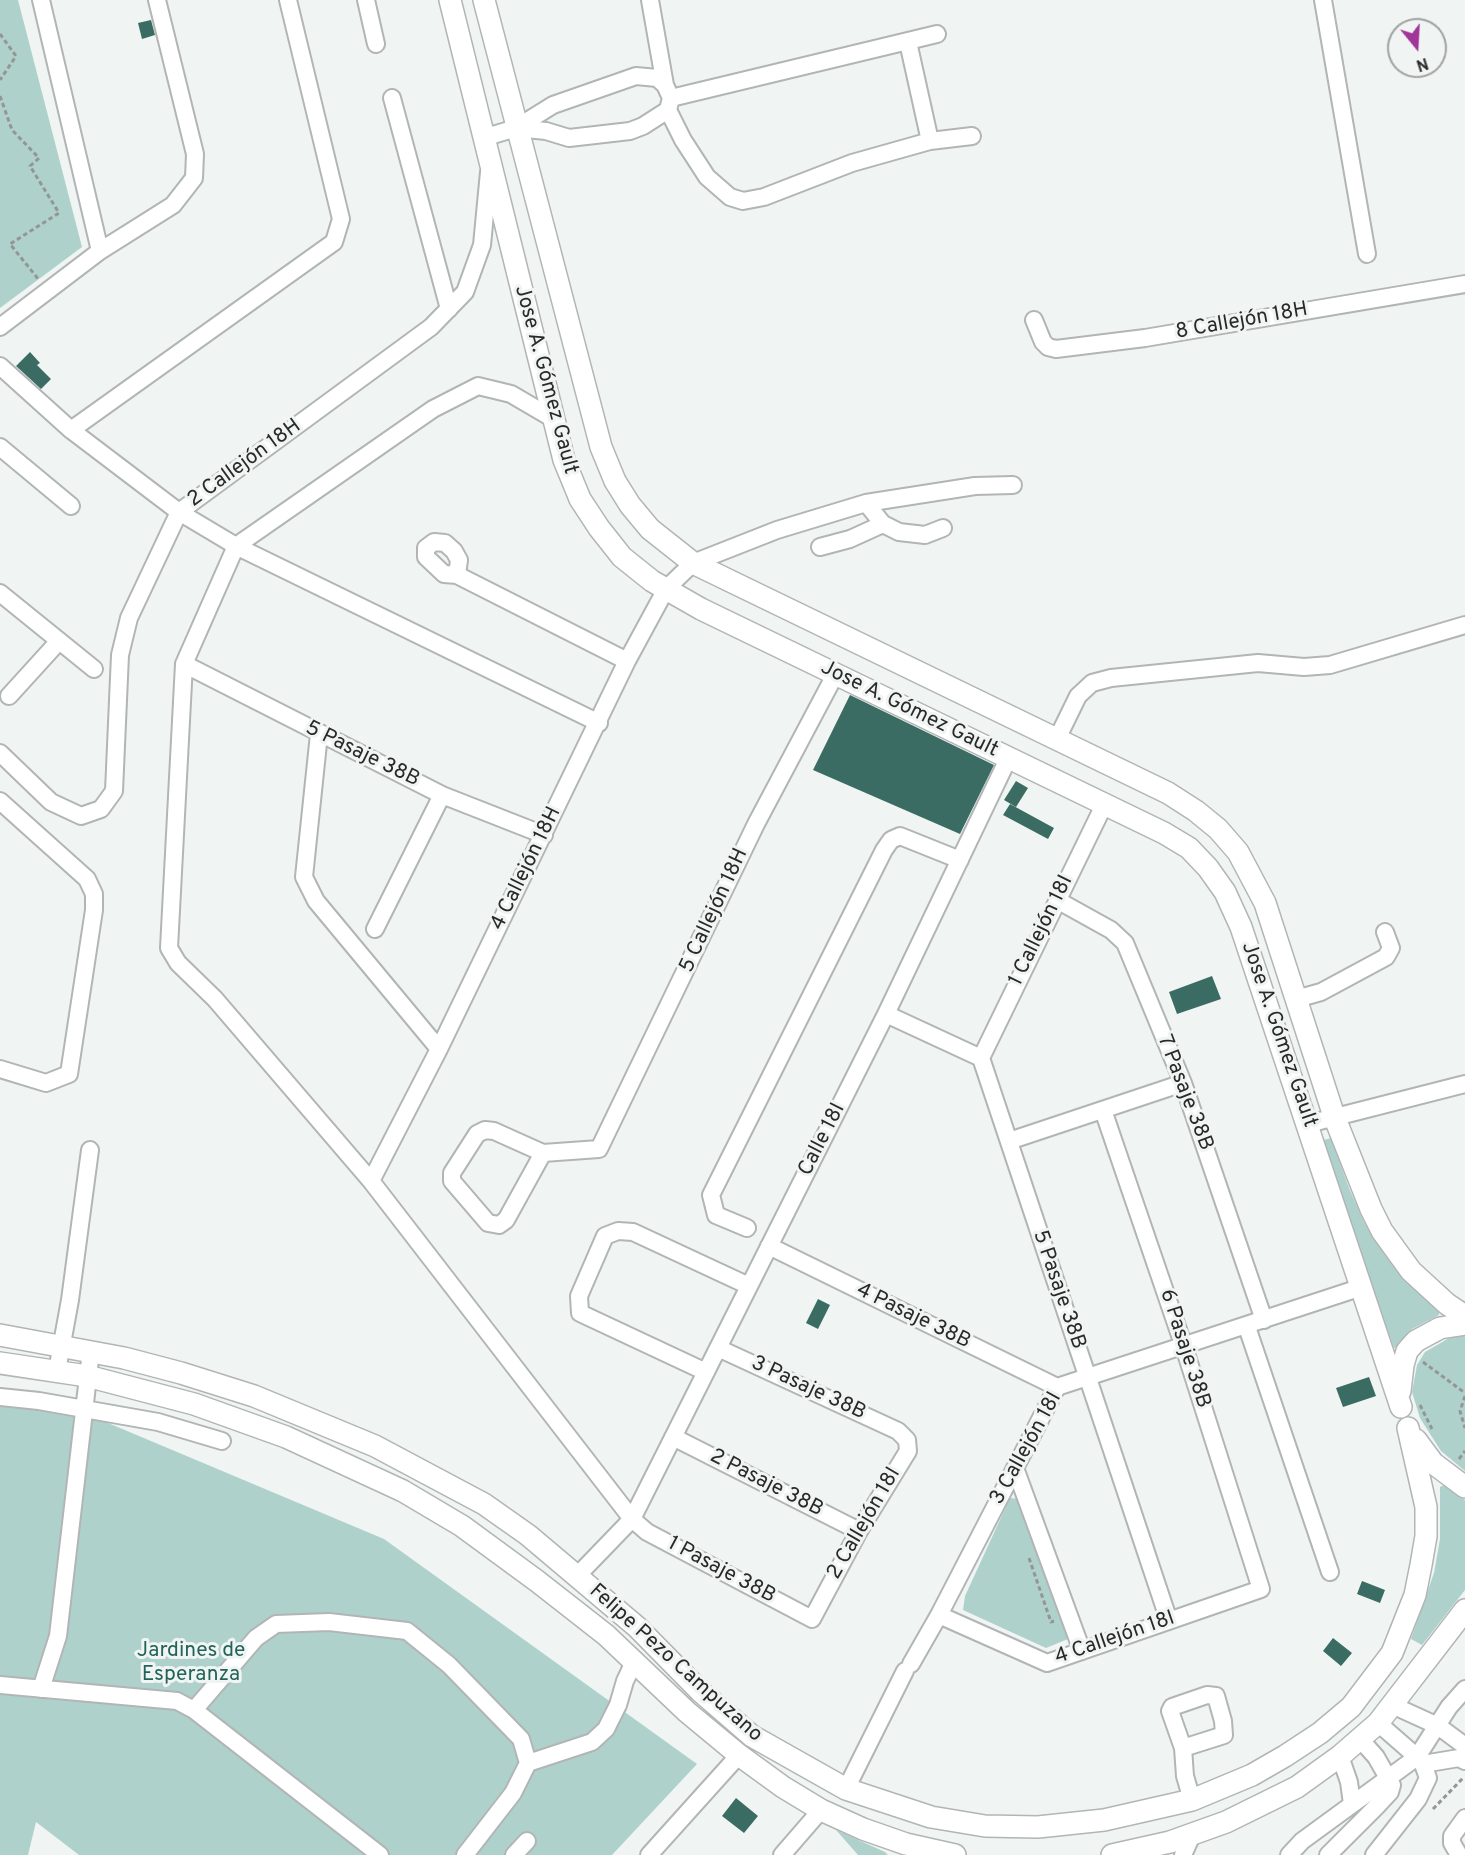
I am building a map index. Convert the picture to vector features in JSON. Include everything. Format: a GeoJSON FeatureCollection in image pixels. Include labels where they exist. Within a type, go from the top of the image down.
{"type":"FeatureCollection","features":[{"type":"Feature","properties":{"kind":"main road","name":"Jose A. Gómez Gault"},"geometry":{"type":"LineString","coordinates":[[450,0],[552,418],[564,460],[576,490],[599,528],[622,557],[666,589],[700,609],[1164,833],[1188,848],[1208,868],[1225,892],[1241,927],[1362,1287],[1410,1405],[1408,1428]]}},
{"type":"Feature","properties":{"kind":"main road","name":"Jose A. Gómez Gault"},"geometry":{"type":"LineString","coordinates":[[484,0],[601,447],[615,481],[630,505],[650,529],[693,563],[1167,793],[1196,811],[1218,830],[1238,852],[1257,885],[1334,1116],[1359,1183],[1382,1231],[1412,1270],[1447,1304],[1465,1316]]}},
{"type":"Feature","properties":{"kind":"main road"},"geometry":{"type":"LineString","coordinates":[[1410,1405],[1399,1379],[1412,1346],[1426,1333],[1465,1324]]}},
{"type":"Feature","properties":{"kind":"main road","name":"Felipe Pezo Campuzano"},"geometry":{"type":"LineString","coordinates":[[0,1335],[91,1351],[181,1373],[254,1396],[375,1446],[484,1504],[528,1535],[637,1627],[700,1691],[752,1736],[846,1789],[931,1817],[985,1826],[1038,1827],[1104,1820],[1192,1800],[1261,1770],[1320,1733],[1351,1707],[1376,1678],[1392,1653],[1415,1595],[1426,1536],[1422,1481],[1408,1428]]}},
{"type":"Feature","properties":{"kind":"main road","name":"Felipe Pezo Campuzano"},"geometry":{"type":"LineString","coordinates":[[0,1363],[87,1376],[194,1404],[286,1437],[403,1491],[462,1526],[537,1581],[635,1660],[687,1712],[739,1755],[821,1810],[885,1837],[955,1855]]}},
{"type":"Feature","properties":{"kind":"main road"},"geometry":{"type":"LineString","coordinates":[[1408,1428],[1433,1462],[1465,1487]]}},
{"type":"Feature","properties":{"kind":"main road"},"geometry":{"type":"LineString","coordinates":[[1112,1855],[1192,1835],[1265,1805],[1340,1756],[1377,1724],[1465,1610]]}},
{"type":"Feature","properties":{"kind":"street"},"geometry":{"type":"LineString","coordinates":[[41,0],[100,251]]}},
{"type":"Feature","properties":{"kind":"street"},"geometry":{"type":"LineString","coordinates":[[0,327],[100,251],[173,205],[194,178],[195,154],[157,0]]}},
{"type":"Feature","properties":{"kind":"street"},"geometry":{"type":"LineString","coordinates":[[71,430],[334,242],[341,219],[288,0]]}},
{"type":"Feature","properties":{"kind":"street"},"geometry":{"type":"LineString","coordinates":[[366,0],[376,44]]}},
{"type":"Feature","properties":{"kind":"street"},"geometry":{"type":"LineString","coordinates":[[650,0],[668,98]]}},
{"type":"Feature","properties":{"kind":"street"},"geometry":{"type":"LineString","coordinates":[[1323,0],[1366,254]]}},
{"type":"Feature","properties":{"kind":"street"},"geometry":{"type":"LineString","coordinates":[[516,128],[546,131],[569,138],[643,126],[668,98],[937,34]]}},
{"type":"Feature","properties":{"kind":"street"},"geometry":{"type":"LineString","coordinates":[[908,42],[930,141]]}},
{"type":"Feature","properties":{"kind":"street"},"geometry":{"type":"LineString","coordinates":[[483,138],[516,128],[553,105],[636,76],[650,75],[668,98],[707,177],[730,197],[742,201],[764,197],[852,163],[930,141],[972,136]]}},
{"type":"Feature","properties":{"kind":"street"},"geometry":{"type":"LineString","coordinates":[[392,98],[449,309]]}},
{"type":"Feature","properties":{"kind":"street","name":"2 Callejón 18H"},"geometry":{"type":"LineString","coordinates":[[0,753],[51,802],[81,816],[101,809],[114,790],[120,655],[129,618],[179,512],[431,327],[465,292],[482,245],[490,163]]}},
{"type":"Feature","properties":{"kind":"street","name":"8 Callejón 18H"},"geometry":{"type":"LineString","coordinates":[[1034,320],[1043,342],[1048,347],[1056,349],[1156,336],[1465,284]]}},
{"type":"Feature","properties":{"kind":"street"},"geometry":{"type":"LineString","coordinates":[[0,366],[71,430],[179,512],[236,546],[599,723]]}},
{"type":"Feature","properties":{"kind":"street"},"geometry":{"type":"LineString","coordinates":[[184,664],[236,546],[434,409],[478,386],[512,394],[552,418]]}},
{"type":"Feature","properties":{"kind":"street"},"geometry":{"type":"LineString","coordinates":[[0,447],[71,506]]}},
{"type":"Feature","properties":{"kind":"street"},"geometry":{"type":"LineString","coordinates":[[693,563],[777,530],[866,503],[975,486],[1013,485]]}},
{"type":"Feature","properties":{"kind":"street"},"geometry":{"type":"LineString","coordinates":[[866,503],[883,524],[899,532],[925,535],[943,528]]}},
{"type":"Feature","properties":{"kind":"street"},"geometry":{"type":"LineString","coordinates":[[820,547],[850,539],[883,524]]}},
{"type":"Feature","properties":{"kind":"street","name":"4 Callejón 18H"},"geometry":{"type":"LineString","coordinates":[[371,1181],[439,1049],[599,723],[627,661],[666,589],[693,563]]}},
{"type":"Feature","properties":{"kind":"street"},"geometry":{"type":"LineString","coordinates":[[457,575],[627,661]]}},
{"type":"Feature","properties":{"kind":"street"},"geometry":{"type":"LineString","coordinates":[[0,593],[94,669]]}},
{"type":"Feature","properties":{"kind":"street"},"geometry":{"type":"LineString","coordinates":[[1057,739],[1078,696],[1092,683],[1111,678],[1258,663],[1304,667],[1330,665],[1465,625]]}},
{"type":"Feature","properties":{"kind":"street"},"geometry":{"type":"LineString","coordinates":[[9,696],[58,641]]}},
{"type":"Feature","properties":{"kind":"street","name":"5 Pasaje 38B"},"geometry":{"type":"LineString","coordinates":[[184,664],[442,795],[544,835]]}},
{"type":"Feature","properties":{"kind":"street","name":"1 Pasaje 38B"},"geometry":{"type":"LineString","coordinates":[[184,664],[168,941],[171,954],[177,963],[215,999],[371,1181],[632,1519],[647,1532],[812,1619]]}},
{"type":"Feature","properties":{"kind":"street","name":"5 Callejón 18H"},"geometry":{"type":"LineString","coordinates":[[543,1153],[599,1149],[749,821],[836,675]]}},
{"type":"Feature","properties":{"kind":"street"},"geometry":{"type":"LineString","coordinates":[[319,734],[303,877],[316,901],[439,1049]]}},
{"type":"Feature","properties":{"kind":"street","name":"Calle 18I"},"geometry":{"type":"LineString","coordinates":[[577,1576],[632,1519],[886,1014],[1008,759]]}},
{"type":"Feature","properties":{"kind":"street"},"geometry":{"type":"LineString","coordinates":[[375,929],[442,795]]}},
{"type":"Feature","properties":{"kind":"street"},"geometry":{"type":"LineString","coordinates":[[0,801],[87,879],[94,894],[94,910],[69,1074],[46,1083],[0,1069]]}},
{"type":"Feature","properties":{"kind":"street","name":"1 Callejón 18I"},"geometry":{"type":"LineString","coordinates":[[981,1058],[1104,805]]}},
{"type":"Feature","properties":{"kind":"street"},"geometry":{"type":"LineString","coordinates":[[747,1228],[716,1215],[711,1195],[884,850],[891,840],[900,836],[960,860]]}},
{"type":"Feature","properties":{"kind":"street","name":"7 Pasaje 38B"},"geometry":{"type":"LineString","coordinates":[[1057,900],[1111,930],[1125,943],[1183,1083],[1264,1320]]}},
{"type":"Feature","properties":{"kind":"street"},"geometry":{"type":"LineString","coordinates":[[1296,999],[1321,992],[1386,957],[1390,948],[1384,932]]}},
{"type":"Feature","properties":{"kind":"street"},"geometry":{"type":"LineString","coordinates":[[886,1014],[981,1058]]}},
{"type":"Feature","properties":{"kind":"street","name":"5 Pasaje 38B"},"geometry":{"type":"LineString","coordinates":[[981,1058],[1169,1620]]}},
{"type":"Feature","properties":{"kind":"street"},"geometry":{"type":"LineString","coordinates":[[1009,1141],[1183,1083]]}},
{"type":"Feature","properties":{"kind":"street"},"geometry":{"type":"LineString","coordinates":[[1308,1124],[1465,1084]]}},
{"type":"Feature","properties":{"kind":"street","name":"6 Pasaje 38B"},"geometry":{"type":"LineString","coordinates":[[1103,1110],[1184,1347],[1261,1589]]}},
{"type":"Feature","properties":{"kind":"street"},"geometry":{"type":"LineString","coordinates":[[485,1130],[494,1131],[543,1153],[506,1220],[500,1225],[488,1223],[452,1181],[452,1173],[477,1134],[485,1130]]}},
{"type":"Feature","properties":{"kind":"street"},"geometry":{"type":"LineString","coordinates":[[57,1371],[70,1300],[90,1150]]}},
{"type":"Feature","properties":{"kind":"street"},"geometry":{"type":"LineString","coordinates":[[706,1372],[580,1313],[579,1296],[604,1236],[618,1231],[633,1232],[749,1286]]}},
{"type":"Feature","properties":{"kind":"street","name":"4 Pasaje 38B"},"geometry":{"type":"LineString","coordinates":[[769,1246],[1057,1387]]}},
{"type":"Feature","properties":{"kind":"street","name":"3 Callejón 18I"},"geometry":{"type":"LineString","coordinates":[[846,1789],[908,1667],[939,1615],[1057,1387],[1247,1327],[1362,1287]]}},
{"type":"Feature","properties":{"kind":"street"},"geometry":{"type":"LineString","coordinates":[[1247,1327],[1330,1572]]}},
{"type":"Feature","properties":{"kind":"street","name":"3 Pasaje 38B"},"geometry":{"type":"LineString","coordinates":[[718,1348],[898,1431]]}},
{"type":"Feature","properties":{"kind":"street"},"geometry":{"type":"LineString","coordinates":[[41,1689],[58,1636],[91,1351]]}},
{"type":"Feature","properties":{"kind":"street"},"geometry":{"type":"LineString","coordinates":[[0,1397],[83,1408],[158,1422],[222,1441]]}},
{"type":"Feature","properties":{"kind":"street","name":"2 Callejón 18I"},"geometry":{"type":"LineString","coordinates":[[812,1619],[859,1531],[908,1450],[907,1440],[898,1431]]}},
{"type":"Feature","properties":{"kind":"street","name":"2 Pasaje 38B"},"geometry":{"type":"LineString","coordinates":[[673,1437],[859,1531]]}},
{"type":"Feature","properties":{"kind":"street"},"geometry":{"type":"LineString","coordinates":[[1015,1468],[1082,1651]]}},
{"type":"Feature","properties":{"kind":"street","name":"4 Callejón 18I"},"geometry":{"type":"LineString","coordinates":[[939,1615],[1047,1663],[1261,1589]]}},
{"type":"Feature","properties":{"kind":"street"},"geometry":{"type":"LineString","coordinates":[[195,1710],[255,1638],[276,1624],[329,1622],[407,1631],[449,1665],[521,1739],[528,1763],[513,1793],[465,1855]]}},
{"type":"Feature","properties":{"kind":"street"},"geometry":{"type":"LineString","coordinates":[[528,1763],[592,1742],[606,1729],[635,1660]]}},
{"type":"Feature","properties":{"kind":"street"},"geometry":{"type":"LineString","coordinates":[[0,1685],[177,1701],[195,1710],[380,1855]]}},
{"type":"Feature","properties":{"kind":"street"},"geometry":{"type":"LineString","coordinates":[[1420,1761],[1449,1707],[1465,1689]]}},
{"type":"Feature","properties":{"kind":"street"},"geometry":{"type":"LineString","coordinates":[[1392,1705],[1438,1726],[1465,1746]]}},
{"type":"Feature","properties":{"kind":"street"},"geometry":{"type":"LineString","coordinates":[[1449,1707],[1465,1713]]}},
{"type":"Feature","properties":{"kind":"street"},"geometry":{"type":"LineString","coordinates":[[1374,1855],[1418,1799],[1428,1778],[1420,1761],[1377,1724]]}},
{"type":"Feature","properties":{"kind":"street"},"geometry":{"type":"LineString","coordinates":[[1328,1855],[1390,1792],[1390,1779],[1360,1739]]}},
{"type":"Feature","properties":{"kind":"street"},"geometry":{"type":"LineString","coordinates":[[1183,1748],[1185,1776],[1192,1800]]}},
{"type":"Feature","properties":{"kind":"street"},"geometry":{"type":"LineString","coordinates":[[649,1855],[739,1755]]}},
{"type":"Feature","properties":{"kind":"street"},"geometry":{"type":"LineString","coordinates":[[1340,1756],[1349,1782],[1352,1804]]}},
{"type":"Feature","properties":{"kind":"street"},"geometry":{"type":"LineString","coordinates":[[1288,1855],[1302,1841],[1352,1804],[1420,1761],[1459,1758],[1465,1761]]}},
{"type":"Feature","properties":{"kind":"street"},"geometry":{"type":"LineString","coordinates":[[782,1855],[821,1810]]}},
{"type":"Feature","properties":{"kind":"street"},"geometry":{"type":"LineString","coordinates":[[1459,1855],[1452,1843],[1452,1836],[1465,1818]]}},
{"type":"Feature","properties":{"kind":"street"},"geometry":{"type":"LineString","coordinates":[[1183,1855],[1192,1835]]}},
{"type":"Feature","properties":{"kind":"street"},"geometry":{"type":"LineString","coordinates":[[514,1855],[527,1841]]}},
{"type":"Feature","properties":{"kind":"path"},"geometry":{"type":"LineString","coordinates":[[0,34],[16,56],[0,80]]}},
{"type":"Feature","properties":{"kind":"path"},"geometry":{"type":"LineString","coordinates":[[0,96],[12,130],[39,158],[30,166],[59,213],[10,244],[48,290]]}},
{"type":"Feature","properties":{"kind":"path"},"geometry":{"type":"LineString","coordinates":[[1420,1367],[1427,1355]]}},
{"type":"Feature","properties":{"kind":"path"},"geometry":{"type":"LineString","coordinates":[[1422,1361],[1465,1395],[1460,1411],[1465,1428]]}},
{"type":"Feature","properties":{"kind":"path"},"geometry":{"type":"LineString","coordinates":[[1410,1405],[1435,1434]]}},
{"type":"Feature","properties":{"kind":"path"},"geometry":{"type":"LineString","coordinates":[[1458,1461],[1465,1451]]}},
{"type":"Feature","properties":{"kind":"path"},"geometry":{"type":"LineString","coordinates":[[1451,1454],[1465,1466]]}},
{"type":"Feature","properties":{"kind":"green space"},"geometry":{"type":"Polygon","coordinates":[[[0,0],[18,0],[82,247],[0,308],[0,0]]]}},
{"type":"Feature","properties":{"kind":"green space"},"geometry":{"type":"Polygon","coordinates":[[[1331,1138],[1364,1222],[1397,1270],[1414,1289],[1439,1310],[1439,1315],[1412,1329],[1399,1347],[1394,1348],[1320,1141],[1331,1138]]]}},
{"type":"Feature","properties":{"kind":"green space"},"geometry":{"type":"Polygon","coordinates":[[[1465,1335],[1465,1471],[1441,1451],[1420,1418],[1412,1392],[1417,1365],[1425,1352],[1451,1337],[1465,1335]]]}},
{"type":"Feature","properties":{"kind":"green space","name":"Jardines de Esperanza"},"geometry":{"type":"Polygon","coordinates":[[[0,1388],[32,1391],[384,1539],[697,1764],[612,1855],[79,1855],[36,1822],[28,1855],[0,1855],[0,1388]]]}},
{"type":"Feature","properties":{"kind":"green space"},"geometry":{"type":"Polygon","coordinates":[[[1444,1485],[1465,1500],[1465,1590],[1422,1645],[1411,1639],[1434,1573],[1440,1539],[1440,1487],[1444,1485]]]}},
{"type":"Feature","properties":{"kind":"green space"},"geometry":{"type":"Polygon","coordinates":[[[1010,1498],[1019,1499],[1068,1639],[1046,1648],[963,1610],[965,1596],[1010,1498]]]}},
{"type":"Feature","properties":{"kind":"green space"},"geometry":{"type":"Polygon","coordinates":[[[836,1830],[885,1852],[888,1855],[858,1855],[836,1830]]]}},
{"type":"Feature","properties":{"kind":"building"},"geometry":{"type":"Polygon","coordinates":[[[151,20],[155,35],[142,39],[138,23],[151,20]]]}},
{"type":"Feature","properties":{"kind":"building"},"geometry":{"type":"Polygon","coordinates":[[[30,352],[40,363],[37,365],[51,379],[41,389],[16,366],[30,352]]]}},
{"type":"Feature","properties":{"kind":"building"},"geometry":{"type":"Polygon","coordinates":[[[850,695],[994,765],[960,834],[813,770],[850,695]]]}},
{"type":"Feature","properties":{"kind":"building"},"geometry":{"type":"Polygon","coordinates":[[[1016,781],[1028,788],[1016,807],[1004,800],[1016,781]]]}},
{"type":"Feature","properties":{"kind":"building"},"geometry":{"type":"Polygon","coordinates":[[[1010,804],[1054,828],[1048,839],[1003,815],[1010,804]]]}},
{"type":"Feature","properties":{"kind":"building"},"geometry":{"type":"Polygon","coordinates":[[[1212,976],[1221,999],[1177,1014],[1169,992],[1212,976]]]}},
{"type":"Feature","properties":{"kind":"building"},"geometry":{"type":"Polygon","coordinates":[[[818,1299],[830,1305],[818,1329],[806,1323],[818,1299]]]}},
{"type":"Feature","properties":{"kind":"building"},"geometry":{"type":"Polygon","coordinates":[[[1369,1377],[1376,1396],[1343,1407],[1336,1388],[1369,1377]]]}},
{"type":"Feature","properties":{"kind":"building"},"geometry":{"type":"Polygon","coordinates":[[[1362,1581],[1385,1590],[1380,1603],[1357,1594],[1362,1581]]]}},
{"type":"Feature","properties":{"kind":"building"},"geometry":{"type":"Polygon","coordinates":[[[1333,1638],[1352,1653],[1341,1666],[1323,1651],[1333,1638]]]}},
{"type":"Feature","properties":{"kind":"building"},"geometry":{"type":"Polygon","coordinates":[[[736,1798],[758,1816],[744,1833],[722,1816],[736,1798]]]}}]}
